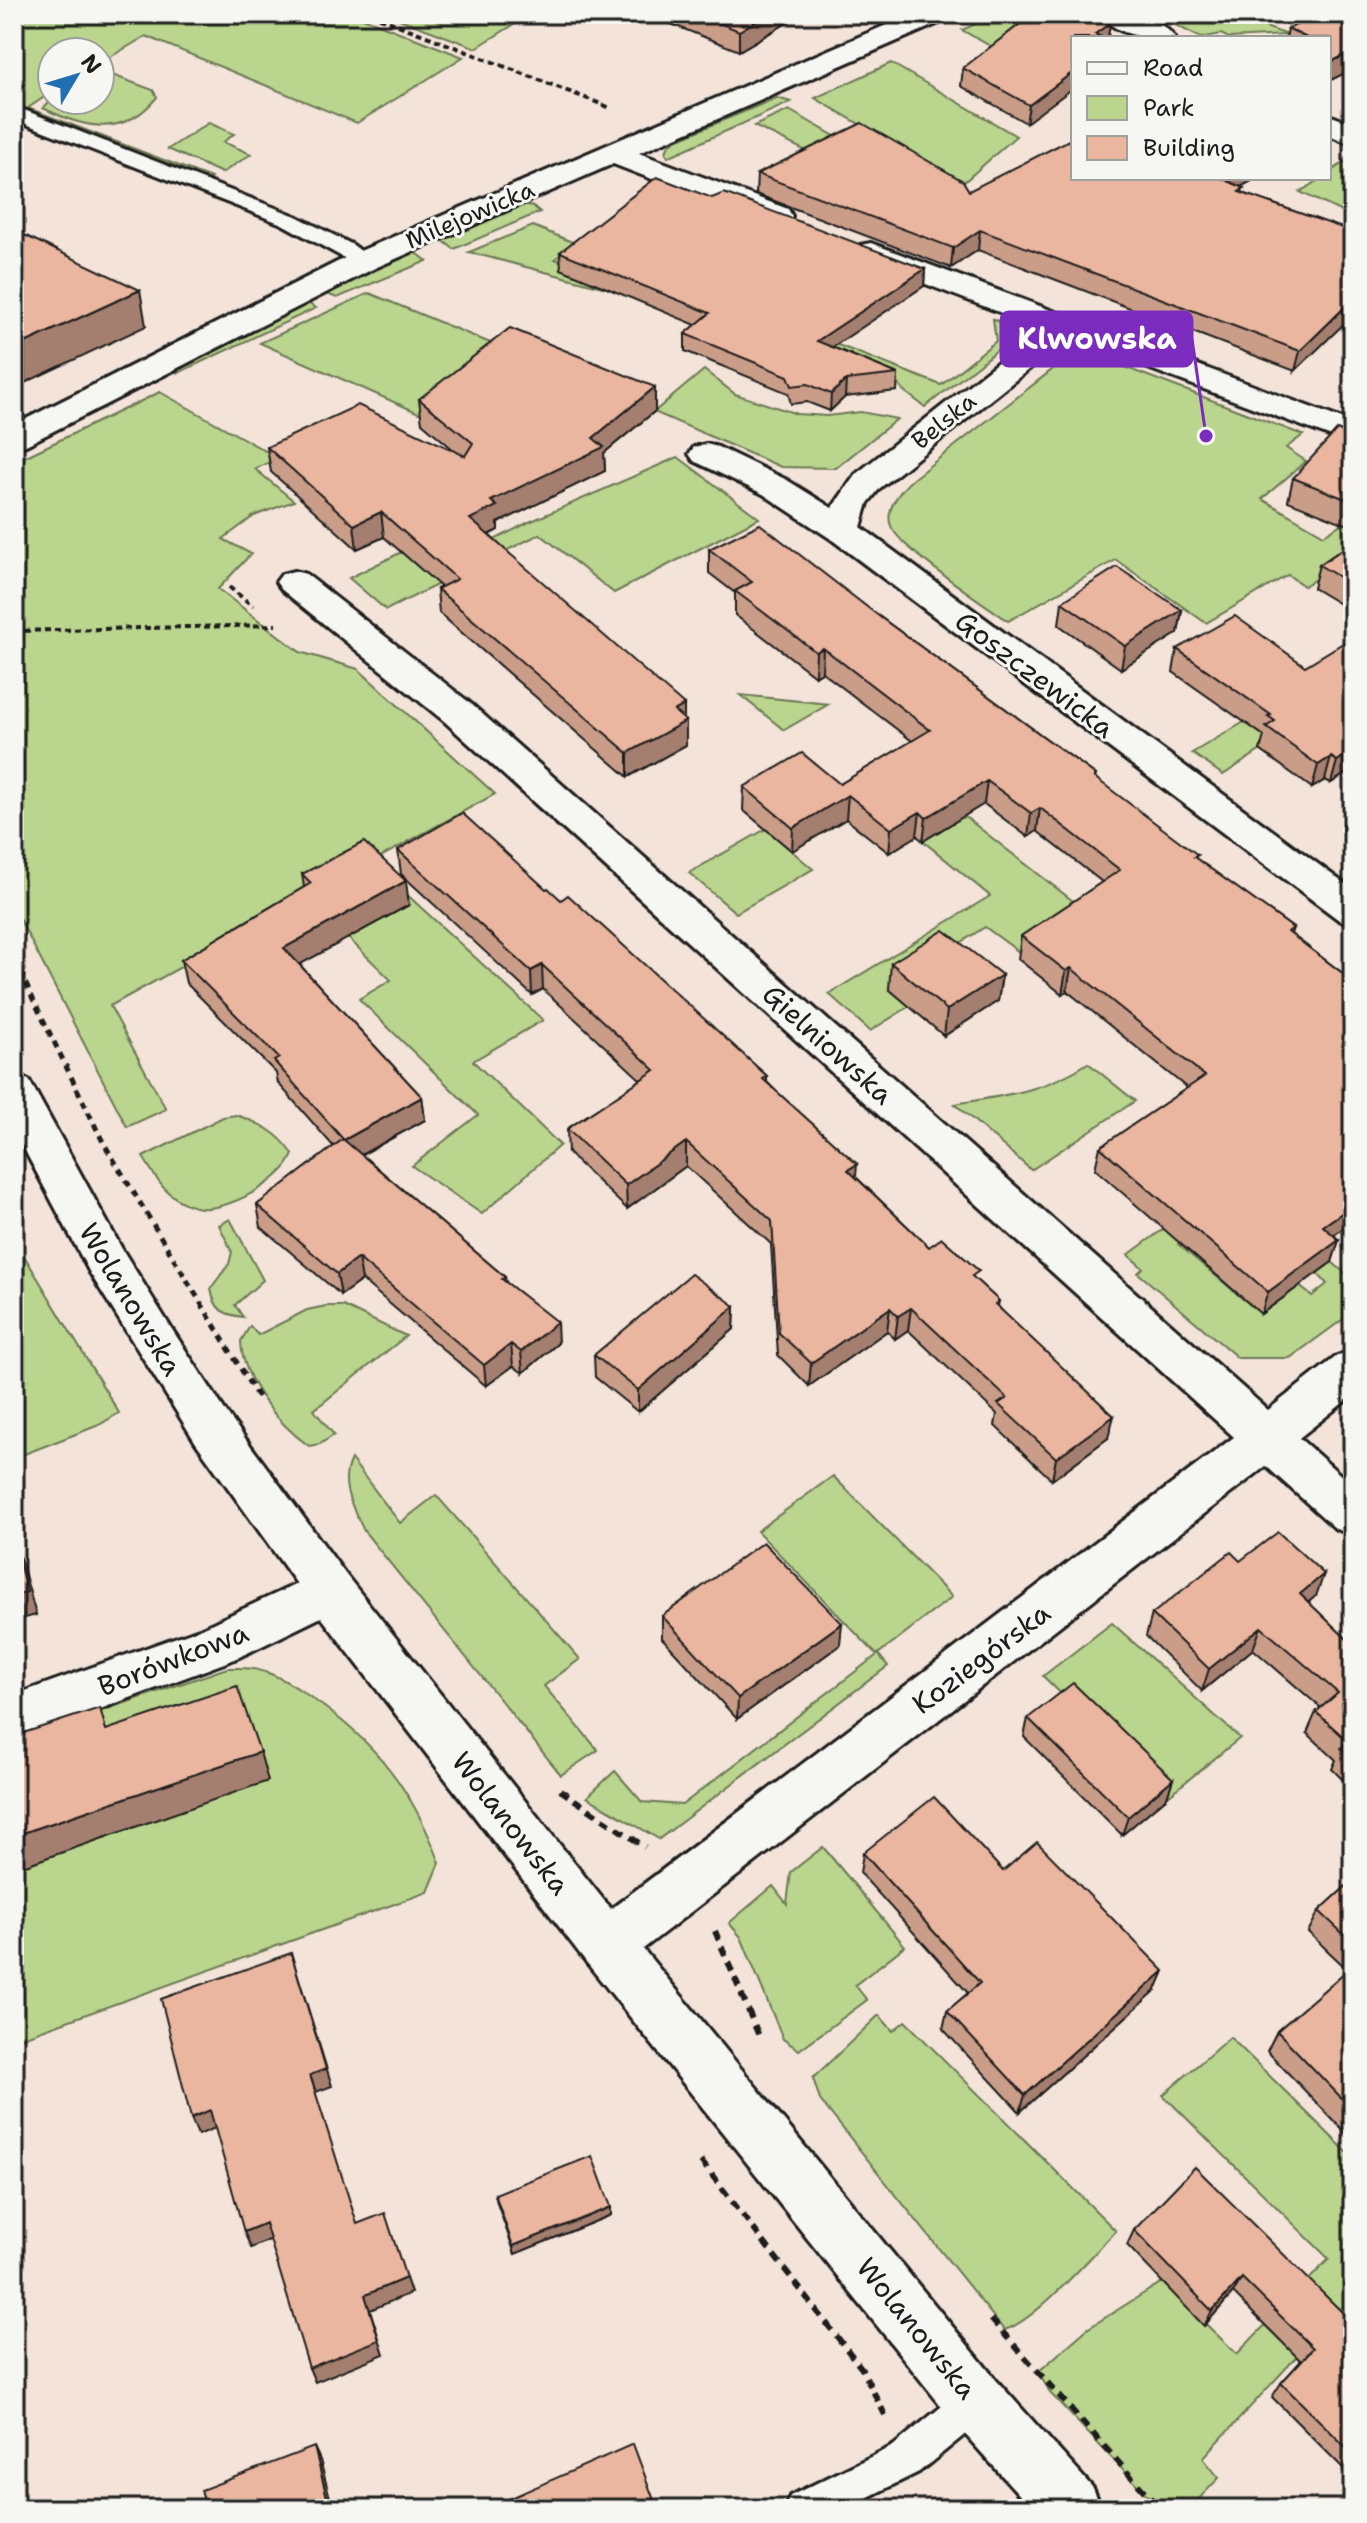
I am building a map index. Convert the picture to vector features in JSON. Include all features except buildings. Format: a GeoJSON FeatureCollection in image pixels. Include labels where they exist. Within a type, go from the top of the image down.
{"type":"FeatureCollection","features":[{"type":"Feature","properties":{"kind":"street","name":"Milejowicka"},"geometry":{"type":"LineString","coordinates":[[14,438],[364,261],[936,14]]}},
{"type":"Feature","properties":{"kind":"street"},"geometry":{"type":"LineString","coordinates":[[1115,14],[1157,36]]}},
{"type":"Feature","properties":{"kind":"street"},"geometry":{"type":"LineString","coordinates":[[1331,125],[1353,136]]}},
{"type":"Feature","properties":{"kind":"street"},"geometry":{"type":"LineString","coordinates":[[614,154],[801,225]]}},
{"type":"Feature","properties":{"kind":"street"},"geometry":{"type":"LineString","coordinates":[[845,242],[1353,435]]}},
{"type":"Feature","properties":{"kind":"street","name":"Belska"},"geometry":{"type":"LineString","coordinates":[[843,531],[845,512],[853,497],[868,481],[1065,325]]}},
{"type":"Feature","properties":{"kind":"street","name":"Goszczewicka"},"geometry":{"type":"LineString","coordinates":[[706,454],[775,487],[843,531],[1353,910]]}},
{"type":"Feature","properties":{"kind":"street","name":"Gielniowska"},"geometry":{"type":"LineString","coordinates":[[294,582],[457,712],[1353,1515]]}},
{"type":"Feature","properties":{"kind":"street","name":"Wolanowska"},"geometry":{"type":"LineString","coordinates":[[14,1091],[106,1261],[157,1344],[212,1429],[329,1590],[606,1945],[976,2402],[1072,2509]]}},
{"type":"Feature","properties":{"kind":"street","name":"Koziegórska"},"geometry":{"type":"LineString","coordinates":[[606,1945],[1353,1369]]}},
{"type":"Feature","properties":{"kind":"street","name":"Borówkowa"},"geometry":{"type":"LineString","coordinates":[[14,1718],[218,1644],[329,1590]]}},
{"type":"Feature","properties":{"kind":"lane"},"geometry":{"type":"LineString","coordinates":[[14,112],[98,148],[274,214],[334,242],[364,261]]}},
{"type":"Feature","properties":{"kind":"lane"},"geometry":{"type":"LineString","coordinates":[[803,2509],[906,2459],[976,2402]]}},
{"type":"Feature","properties":{"kind":"path"},"geometry":{"type":"LineString","coordinates":[[370,14],[668,131]]}},
{"type":"Feature","properties":{"kind":"path"},"geometry":{"type":"LineString","coordinates":[[229,587],[286,631]]}},
{"type":"Feature","properties":{"kind":"path"},"geometry":{"type":"LineString","coordinates":[[14,631],[277,625]]}},
{"type":"Feature","properties":{"kind":"path"},"geometry":{"type":"LineString","coordinates":[[14,960],[103,1142],[270,1416]]}},
{"type":"Feature","properties":{"kind":"path"},"geometry":{"type":"LineString","coordinates":[[549,1778],[559,1790],[654,1853],[682,1887],[711,1923],[757,2035],[767,2047]]}},
{"type":"Feature","properties":{"kind":"path"},"geometry":{"type":"LineString","coordinates":[[984,2310],[1160,2509]]}},
{"type":"Feature","properties":{"kind":"green space"},"geometry":{"type":"Polygon","coordinates":[[[14,14],[353,14],[463,57],[357,123],[146,36],[116,54],[116,36],[36,36],[36,103],[28,108],[36,111],[36,114],[14,105],[14,14]]]}},
{"type":"Feature","properties":{"kind":"green space"},"geometry":{"type":"Polygon","coordinates":[[[386,14],[531,14],[476,48],[386,14]]]}},
{"type":"Feature","properties":{"kind":"green space"},"geometry":{"type":"Polygon","coordinates":[[[997,14],[1039,14],[1040,74],[962,30],[997,14]]]}},
{"type":"Feature","properties":{"kind":"green space"},"geometry":{"type":"Polygon","coordinates":[[[1154,14],[1228,14],[1288,35],[1221,34],[1197,36],[1154,14]]]}},
{"type":"Feature","properties":{"kind":"green space"},"geometry":{"type":"Polygon","coordinates":[[[891,63],[1016,136],[962,184],[815,98],[891,63]]]}},
{"type":"Feature","properties":{"kind":"green space"},"geometry":{"type":"Polygon","coordinates":[[[116,76],[153,90],[157,97],[131,119],[118,124],[103,126],[62,116],[116,116],[116,76]]]}},
{"type":"Feature","properties":{"kind":"green space"},"geometry":{"type":"Polygon","coordinates":[[[777,98],[791,102],[668,157],[668,146],[676,140],[777,98]]]}},
{"type":"Feature","properties":{"kind":"green space"},"geometry":{"type":"Polygon","coordinates":[[[789,110],[838,138],[808,152],[754,126],[789,110]]]}},
{"type":"Feature","properties":{"kind":"green space"},"geometry":{"type":"Polygon","coordinates":[[[40,116],[49,116],[211,178],[207,181],[131,154],[40,116]]]}},
{"type":"Feature","properties":{"kind":"green space"},"geometry":{"type":"Polygon","coordinates":[[[209,123],[234,134],[223,142],[251,154],[222,173],[168,149],[209,123]]]}},
{"type":"Feature","properties":{"kind":"green space"},"geometry":{"type":"Polygon","coordinates":[[[1346,161],[1353,164],[1353,212],[1348,215],[1300,192],[1319,180],[1331,180],[1331,172],[1346,161]]]}},
{"type":"Feature","properties":{"kind":"green space"},"geometry":{"type":"Polygon","coordinates":[[[522,204],[533,206],[540,212],[454,249],[442,240],[522,204]]]}},
{"type":"Feature","properties":{"kind":"green space"},"geometry":{"type":"Polygon","coordinates":[[[533,226],[575,243],[555,259],[617,284],[610,289],[469,252],[533,226]]]}},
{"type":"Feature","properties":{"kind":"green space"},"geometry":{"type":"Polygon","coordinates":[[[410,253],[418,254],[427,261],[337,298],[324,293],[410,253]]]}},
{"type":"Feature","properties":{"kind":"green space"},"geometry":{"type":"Polygon","coordinates":[[[369,293],[512,352],[455,429],[260,343],[369,293]]]}},
{"type":"Feature","properties":{"kind":"green space"},"geometry":{"type":"Polygon","coordinates":[[[306,302],[316,308],[178,373],[173,370],[306,302]]]}},
{"type":"Feature","properties":{"kind":"green space"},"geometry":{"type":"Polygon","coordinates":[[[993,319],[1011,327],[1015,336],[925,407],[904,391],[885,370],[798,335],[802,331],[941,385],[996,341],[993,319]]]}},
{"type":"Feature","properties":{"kind":"green space"},"geometry":{"type":"Polygon","coordinates":[[[1071,355],[1093,355],[1303,435],[1286,448],[1306,461],[1262,499],[1324,535],[1353,516],[1353,556],[1304,586],[1288,575],[1206,623],[1116,560],[1008,621],[963,589],[897,536],[889,519],[892,506],[914,478],[1071,355]]]}},
{"type":"Feature","properties":{"kind":"green space"},"geometry":{"type":"Polygon","coordinates":[[[704,370],[735,394],[797,414],[827,416],[861,412],[897,419],[836,468],[781,467],[654,412],[704,370]]]}},
{"type":"Feature","properties":{"kind":"green space"},"geometry":{"type":"Polygon","coordinates":[[[160,392],[278,458],[255,469],[294,501],[254,516],[223,539],[251,554],[218,589],[300,652],[358,669],[495,794],[110,1006],[166,1109],[127,1127],[14,908],[14,462],[160,392]]]}},
{"type":"Feature","properties":{"kind":"green space"},"geometry":{"type":"Polygon","coordinates":[[[678,457],[759,518],[614,593],[540,534],[386,610],[349,578],[424,541],[452,562],[527,523],[678,457]]]}},
{"type":"Feature","properties":{"kind":"green space"},"geometry":{"type":"Polygon","coordinates":[[[1298,690],[1270,744],[1223,775],[1192,753],[1298,690]]]}},
{"type":"Feature","properties":{"kind":"green space"},"geometry":{"type":"Polygon","coordinates":[[[740,695],[829,704],[784,730],[740,695]]]}},
{"type":"Feature","properties":{"kind":"green space"},"geometry":{"type":"Polygon","coordinates":[[[964,816],[1133,948],[1023,955],[985,927],[889,989],[910,1006],[870,1031],[829,994],[990,896],[923,841],[964,816]]]}},
{"type":"Feature","properties":{"kind":"green space"},"geometry":{"type":"Polygon","coordinates":[[[766,829],[813,869],[736,913],[689,873],[766,829]]]}},
{"type":"Feature","properties":{"kind":"green space"},"geometry":{"type":"Polygon","coordinates":[[[403,891],[543,1020],[473,1061],[560,1145],[482,1214],[412,1166],[478,1115],[359,999],[391,980],[348,938],[377,922],[403,891]]]}},
{"type":"Feature","properties":{"kind":"green space"},"geometry":{"type":"Polygon","coordinates":[[[1088,1063],[1135,1101],[1031,1170],[955,1104],[1040,1086],[1088,1063]]]}},
{"type":"Feature","properties":{"kind":"green space"},"geometry":{"type":"Polygon","coordinates":[[[236,1115],[275,1134],[293,1154],[288,1164],[254,1192],[212,1208],[183,1202],[168,1193],[143,1157],[223,1117],[236,1115]]]}},
{"type":"Feature","properties":{"kind":"green space"},"geometry":{"type":"Polygon","coordinates":[[[1267,1153],[1284,1167],[1178,1244],[1261,1314],[1299,1286],[1312,1296],[1327,1284],[1317,1273],[1332,1262],[1353,1280],[1353,1312],[1290,1358],[1238,1358],[1138,1273],[1143,1268],[1128,1255],[1267,1153]]]}},
{"type":"Feature","properties":{"kind":"green space"},"geometry":{"type":"Polygon","coordinates":[[[230,1219],[263,1280],[235,1305],[243,1317],[221,1310],[214,1301],[211,1288],[229,1264],[232,1252],[219,1225],[230,1219]]]}},
{"type":"Feature","properties":{"kind":"green space"},"geometry":{"type":"Polygon","coordinates":[[[14,1239],[119,1413],[99,1425],[14,1458],[14,1239]]]}},
{"type":"Feature","properties":{"kind":"green space"},"geometry":{"type":"Polygon","coordinates":[[[343,1306],[406,1336],[314,1410],[334,1435],[320,1444],[309,1446],[285,1426],[264,1400],[248,1371],[241,1341],[250,1326],[258,1335],[307,1310],[343,1306]]]}},
{"type":"Feature","properties":{"kind":"green space"},"geometry":{"type":"Polygon","coordinates":[[[351,1459],[400,1523],[436,1495],[580,1659],[544,1686],[598,1750],[561,1775],[364,1531],[346,1487],[351,1459]]]}},
{"type":"Feature","properties":{"kind":"green space"},"geometry":{"type":"Polygon","coordinates":[[[833,1476],[952,1597],[878,1654],[888,1666],[659,1839],[587,1797],[615,1771],[642,1802],[682,1805],[877,1655],[757,1531],[833,1476]]]}},
{"type":"Feature","properties":{"kind":"green space"},"geometry":{"type":"Polygon","coordinates":[[[1112,1623],[1240,1738],[1167,1797],[1043,1676],[1112,1623]]]}},
{"type":"Feature","properties":{"kind":"green space"},"geometry":{"type":"Polygon","coordinates":[[[227,1668],[254,1669],[287,1682],[336,1716],[374,1751],[418,1813],[440,1863],[428,1892],[14,2040],[14,1741],[227,1668]]]}},
{"type":"Feature","properties":{"kind":"green space"},"geometry":{"type":"Polygon","coordinates":[[[823,1847],[905,1946],[855,1985],[867,2000],[799,2050],[783,2039],[741,1937],[729,1923],[773,1886],[787,1904],[791,1872],[823,1847]]]}},
{"type":"Feature","properties":{"kind":"green space"},"geometry":{"type":"Polygon","coordinates":[[[879,2015],[893,2031],[905,2021],[1116,2231],[1046,2302],[1031,2315],[1004,2330],[820,2100],[813,2078],[879,2015]]]}},
{"type":"Feature","properties":{"kind":"green space"},"geometry":{"type":"Polygon","coordinates":[[[1230,2037],[1353,2158],[1353,2300],[1350,2299],[1203,2458],[1219,2478],[1189,2509],[1160,2509],[1051,2394],[1038,2372],[1087,2329],[1162,2282],[1237,2354],[1329,2259],[1163,2095],[1230,2037]]]}},
{"type":"Feature","properties":{"kind":"place","name":"Klwowska"},"geometry":{"type":"Point","coordinates":[1206,436]}}]}
